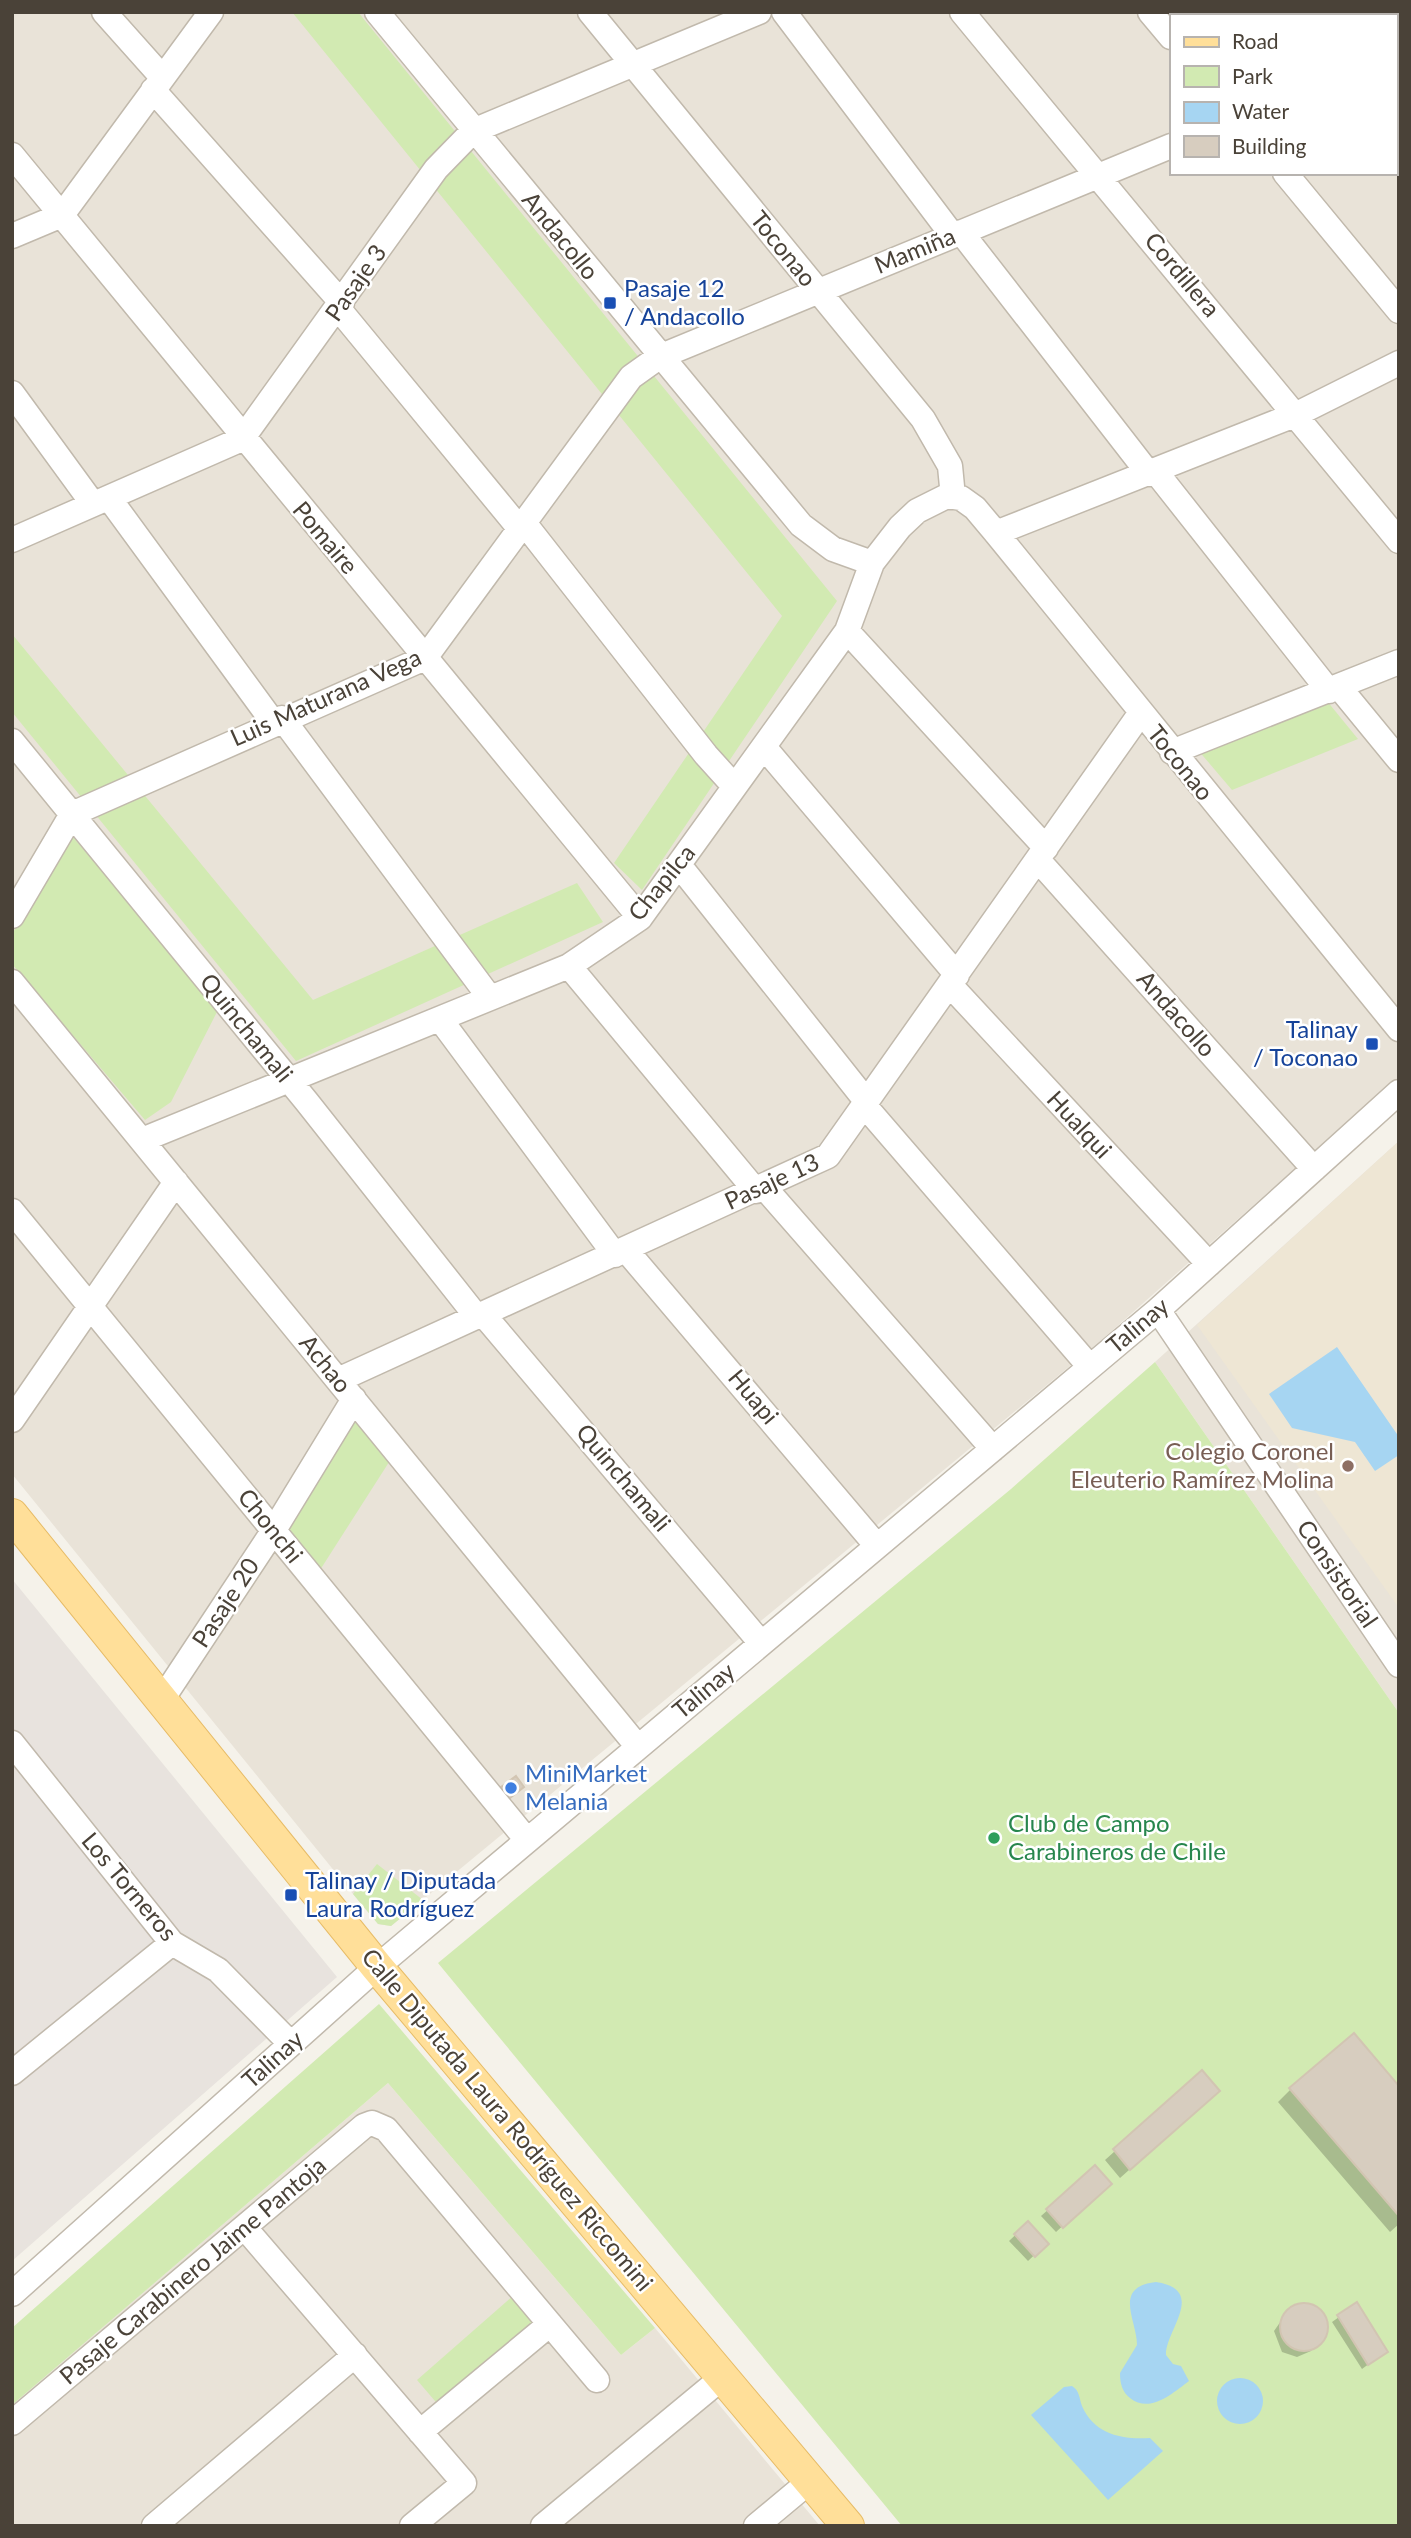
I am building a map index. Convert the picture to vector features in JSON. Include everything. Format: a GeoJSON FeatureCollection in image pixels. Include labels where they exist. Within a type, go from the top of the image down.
{"type":"FeatureCollection","features":[{"type":"Feature","properties":{"kind":"main road","name":"Calle Diputada Laura Rodríguez Riccomini"},"geometry":{"type":"LineString","coordinates":[[12,1515],[163,1698],[377,1967],[848,2526]]}},
{"type":"Feature","properties":{"kind":"street"},"geometry":{"type":"LineString","coordinates":[[104,12],[157,84],[734,786]]}},
{"type":"Feature","properties":{"kind":"street"},"geometry":{"type":"LineString","coordinates":[[12,236],[62,215],[211,12]]}},
{"type":"Feature","properties":{"kind":"street","name":"Andacollo"},"geometry":{"type":"LineString","coordinates":[[377,12],[659,357],[801,525],[833,549],[872,563]]}},
{"type":"Feature","properties":{"kind":"street","name":"Toconao"},"geometry":{"type":"LineString","coordinates":[[590,12],[923,419],[950,466],[957,497],[975,508],[996,533],[1140,714],[1399,1030]]}},
{"type":"Feature","properties":{"kind":"street"},"geometry":{"type":"LineString","coordinates":[[473,131],[759,12]]}},
{"type":"Feature","properties":{"kind":"street"},"geometry":{"type":"LineString","coordinates":[[784,12],[957,234],[1152,473],[1334,689],[1399,760]]}},
{"type":"Feature","properties":{"kind":"street","name":"Cordillera"},"geometry":{"type":"LineString","coordinates":[[962,12],[1297,414],[1399,541]]}},
{"type":"Feature","properties":{"kind":"street"},"geometry":{"type":"LineString","coordinates":[[1150,12],[1170,36]]}},
{"type":"Feature","properties":{"kind":"street","name":"Pasaje 3"},"geometry":{"type":"LineString","coordinates":[[242,439],[436,169],[473,131]]}},
{"type":"Feature","properties":{"kind":"street","name":"Mamiña"},"geometry":{"type":"LineString","coordinates":[[659,357],[1170,146]]}},
{"type":"Feature","properties":{"kind":"street","name":"Pomaire"},"geometry":{"type":"LineString","coordinates":[[12,155],[242,439],[640,918]]}},
{"type":"Feature","properties":{"kind":"street"},"geometry":{"type":"LineString","coordinates":[[1287,175],[1399,311]]}},
{"type":"Feature","properties":{"kind":"street","name":"Luis Maturana Vega"},"geometry":{"type":"LineString","coordinates":[[72,814],[277,720],[425,658],[631,377],[659,357]]}},
{"type":"Feature","properties":{"kind":"street"},"geometry":{"type":"LineString","coordinates":[[996,533],[1297,414],[1399,362]]}},
{"type":"Feature","properties":{"kind":"street"},"geometry":{"type":"LineString","coordinates":[[12,393],[277,720],[490,998]]}},
{"type":"Feature","properties":{"kind":"street"},"geometry":{"type":"LineString","coordinates":[[12,540],[242,439]]}},
{"type":"Feature","properties":{"kind":"street","name":"Chapilca"},"geometry":{"type":"LineString","coordinates":[[142,1140],[569,966],[640,918],[848,631],[872,563],[917,511],[934,501],[957,497]]}},
{"type":"Feature","properties":{"kind":"street","name":"Andacollo"},"geometry":{"type":"LineString","coordinates":[[848,631],[1314,1169]]}},
{"type":"Feature","properties":{"kind":"street"},"geometry":{"type":"LineString","coordinates":[[1172,752],[1399,662]]}},
{"type":"Feature","properties":{"kind":"street","name":"Pasaje 13"},"geometry":{"type":"LineString","coordinates":[[346,1390],[480,1316],[828,1156],[1140,714]]}},
{"type":"Feature","properties":{"kind":"street","name":"Quinchamali"},"geometry":{"type":"LineString","coordinates":[[12,741],[480,1316],[761,1643]]}},
{"type":"Feature","properties":{"kind":"street","name":"Hualqui"},"geometry":{"type":"LineString","coordinates":[[764,747],[954,980],[1209,1264]]}},
{"type":"Feature","properties":{"kind":"street"},"geometry":{"type":"LineString","coordinates":[[12,916],[72,814]]}},
{"type":"Feature","properties":{"kind":"street"},"geometry":{"type":"LineString","coordinates":[[678,865],[866,1104],[1090,1367]]}},
{"type":"Feature","properties":{"kind":"street"},"geometry":{"type":"LineString","coordinates":[[569,966],[760,1189],[993,1449]]}},
{"type":"Feature","properties":{"kind":"street","name":"Achao"},"geometry":{"type":"LineString","coordinates":[[12,982],[638,1747]]}},
{"type":"Feature","properties":{"kind":"street","name":"Huapi"},"geometry":{"type":"LineString","coordinates":[[440,1018],[620,1252],[877,1546]]}},
{"type":"Feature","properties":{"kind":"street","name":"Talinay"},"geometry":{"type":"LineString","coordinates":[[12,2294],[377,1967],[1158,1310],[1399,1092]]}},
{"type":"Feature","properties":{"kind":"street"},"geometry":{"type":"LineString","coordinates":[[12,1420],[176,1182]]}},
{"type":"Feature","properties":{"kind":"street","name":"Chonchi"},"geometry":{"type":"LineString","coordinates":[[12,1211],[527,1840]]}},
{"type":"Feature","properties":{"kind":"street","name":"Consistorial"},"geometry":{"type":"LineString","coordinates":[[1158,1310],[1399,1665]]}},
{"type":"Feature","properties":{"kind":"street","name":"Pasaje 20"},"geometry":{"type":"LineString","coordinates":[[163,1698],[274,1530],[346,1390]]}},
{"type":"Feature","properties":{"kind":"street","name":"Los Torneros"},"geometry":{"type":"LineString","coordinates":[[12,1743],[172,1943],[218,1969],[291,2044]]}},
{"type":"Feature","properties":{"kind":"street"},"geometry":{"type":"LineString","coordinates":[[12,2073],[172,1943]]}},
{"type":"Feature","properties":{"kind":"street","name":"Pasaje Carabinero Jaime Pantoja"},"geometry":{"type":"LineString","coordinates":[[12,2423],[364,2126],[375,2123],[386,2129],[550,2324]]}},
{"type":"Feature","properties":{"kind":"street"},"geometry":{"type":"LineString","coordinates":[[245,2228],[464,2483],[412,2526]]}},
{"type":"Feature","properties":{"kind":"street"},"geometry":{"type":"LineString","coordinates":[[420,2432],[550,2324],[597,2380]]}},
{"type":"Feature","properties":{"kind":"street"},"geometry":{"type":"LineString","coordinates":[[154,2526],[355,2355]]}},
{"type":"Feature","properties":{"kind":"street"},"geometry":{"type":"LineString","coordinates":[[543,2526],[723,2377]]}},
{"type":"Feature","properties":{"kind":"street"},"geometry":{"type":"LineString","coordinates":[[756,2526],[810,2481]]}},
{"type":"Feature","properties":{"kind":"shaded area"},"geometry":{"type":"Polygon","coordinates":[[[12,12],[1399,12],[1399,1076],[1105,1337],[391,1926],[378,1924],[12,1474],[12,12]]]}},
{"type":"Feature","properties":{"kind":"shaded area","name":"Colegio Coronel Eleuterio Ramírez Molina"},"geometry":{"type":"Polygon","coordinates":[[[1399,1141],[1399,1713],[1155,1362],[1399,1141]]]}},
{"type":"Feature","properties":{"kind":"shaded area","name":"Colegio Coronel Eleuterio Ramírez Molina"},"geometry":{"type":"Polygon","coordinates":[[[1399,1141],[1399,1608],[1197,1325],[1399,1141]]]}},
{"type":"Feature","properties":{"kind":"shaded area"},"geometry":{"type":"Polygon","coordinates":[[[12,1579],[337,1977],[12,2261],[12,1579]]]}},
{"type":"Feature","properties":{"kind":"shaded area"},"geometry":{"type":"Polygon","coordinates":[[[388,2083],[621,2355],[655,2328],[820,2526],[12,2526],[12,2405],[388,2083]]]}},
{"type":"Feature","properties":{"kind":"green space"},"geometry":{"type":"Polygon","coordinates":[[[292,12],[358,12],[837,601],[642,890],[614,863],[782,616],[292,12]]]}},
{"type":"Feature","properties":{"kind":"green space"},"geometry":{"type":"Polygon","coordinates":[[[12,634],[313,1000],[577,883],[603,922],[296,1061],[12,712],[12,634]]]}},
{"type":"Feature","properties":{"kind":"green space"},"geometry":{"type":"Polygon","coordinates":[[[1327,701],[1358,739],[1232,790],[1198,750],[1327,701]]]}},
{"type":"Feature","properties":{"kind":"green space"},"geometry":{"type":"Polygon","coordinates":[[[72,836],[219,1008],[171,1102],[145,1120],[12,964],[12,934],[72,836]]]}},
{"type":"Feature","properties":{"kind":"green space","name":"Club de Campo Carabineros de Chile"},"geometry":{"type":"Polygon","coordinates":[[[1155,1362],[1399,1713],[1399,2526],[902,2526],[438,1963],[1011,1489],[1155,1362]]]}},
{"type":"Feature","properties":{"kind":"green space"},"geometry":{"type":"Polygon","coordinates":[[[354,1412],[391,1459],[320,1570],[284,1528],[354,1412]]]}},
{"type":"Feature","properties":{"kind":"green space"},"geometry":{"type":"Polygon","coordinates":[[[377,1864],[423,1900],[391,1926],[378,1924],[353,1894],[377,1864]]]}},
{"type":"Feature","properties":{"kind":"green space"},"geometry":{"type":"Polygon","coordinates":[[[379,2004],[655,2328],[621,2355],[388,2083],[12,2405],[12,2328],[379,2004]]]}},
{"type":"Feature","properties":{"kind":"green space"},"geometry":{"type":"Polygon","coordinates":[[[514,2295],[539,2323],[441,2408],[417,2380],[514,2295]]]}},
{"type":"Feature","properties":{"kind":"water"},"geometry":{"type":"Polygon","coordinates":[[[1337,1347],[1399,1437],[1399,1455],[1375,1471],[1355,1442],[1292,1428],[1269,1394],[1337,1347]]]}},
{"type":"Feature","properties":{"kind":"water"},"geometry":{"type":"Polygon","coordinates":[[[1156,2282],[1171,2286],[1179,2293],[1182,2302],[1166,2355],[1173,2364],[1181,2366],[1189,2381],[1161,2400],[1145,2404],[1125,2393],[1120,2373],[1137,2345],[1130,2306],[1134,2290],[1156,2282]]]}},
{"type":"Feature","properties":{"kind":"water"},"geometry":{"type":"Polygon","coordinates":[[[1240,2378],[1256,2385],[1263,2401],[1256,2417],[1240,2424],[1224,2417],[1217,2401],[1224,2385],[1240,2378]]]}},
{"type":"Feature","properties":{"kind":"water"},"geometry":{"type":"Polygon","coordinates":[[[1072,2386],[1078,2392],[1087,2415],[1101,2429],[1129,2438],[1150,2438],[1163,2451],[1108,2500],[1031,2415],[1064,2387],[1072,2386]]]}},
{"type":"Feature","properties":{"kind":"building","name":"MiniMarket Melania"},"geometry":{"type":"Polygon","coordinates":[[[516,1776],[524,1787],[506,1801],[497,1790],[516,1776]]]}},
{"type":"Feature","properties":{"kind":"building"},"geometry":{"type":"Polygon","coordinates":[[[1354,2033],[1399,2086],[1399,2216],[1289,2088],[1354,2033]]]}},
{"type":"Feature","properties":{"kind":"building"},"geometry":{"type":"Polygon","coordinates":[[[1202,2070],[1220,2091],[1130,2170],[1113,2149],[1202,2070]]]}},
{"type":"Feature","properties":{"kind":"building"},"geometry":{"type":"Polygon","coordinates":[[[1095,2165],[1112,2184],[1063,2228],[1046,2209],[1095,2165]]]}},
{"type":"Feature","properties":{"kind":"building"},"geometry":{"type":"Polygon","coordinates":[[[1028,2221],[1049,2244],[1035,2257],[1014,2234],[1028,2221]]]}},
{"type":"Feature","properties":{"kind":"building"},"geometry":{"type":"Polygon","coordinates":[[[1357,2302],[1388,2352],[1368,2365],[1337,2315],[1357,2302]]]}},
{"type":"Feature","properties":{"kind":"building"},"geometry":{"type":"Polygon","coordinates":[[[1304,2303],[1321,2310],[1328,2327],[1321,2344],[1304,2351],[1287,2344],[1280,2327],[1287,2310],[1304,2303]]]}},
{"type":"Feature","properties":{"kind":"place","name":"Pasaje 12 / Andacollo"},"geometry":{"type":"Point","coordinates":[610,303]}},
{"type":"Feature","properties":{"kind":"place","name":"Talinay / Toconao"},"geometry":{"type":"Point","coordinates":[1372,1044]}},
{"type":"Feature","properties":{"kind":"place","name":"Colegio Coronel Eleuterio Ramírez Molina"},"geometry":{"type":"Point","coordinates":[1348,1466]}},
{"type":"Feature","properties":{"kind":"place","name":"MiniMarket Melania"},"geometry":{"type":"Point","coordinates":[511,1788]}},
{"type":"Feature","properties":{"kind":"place","name":"Club de Campo Carabineros de Chile"},"geometry":{"type":"Point","coordinates":[994,1838]}},
{"type":"Feature","properties":{"kind":"place","name":"Talinay / Diputada Laura Rodríguez"},"geometry":{"type":"Point","coordinates":[291,1895]}}]}
